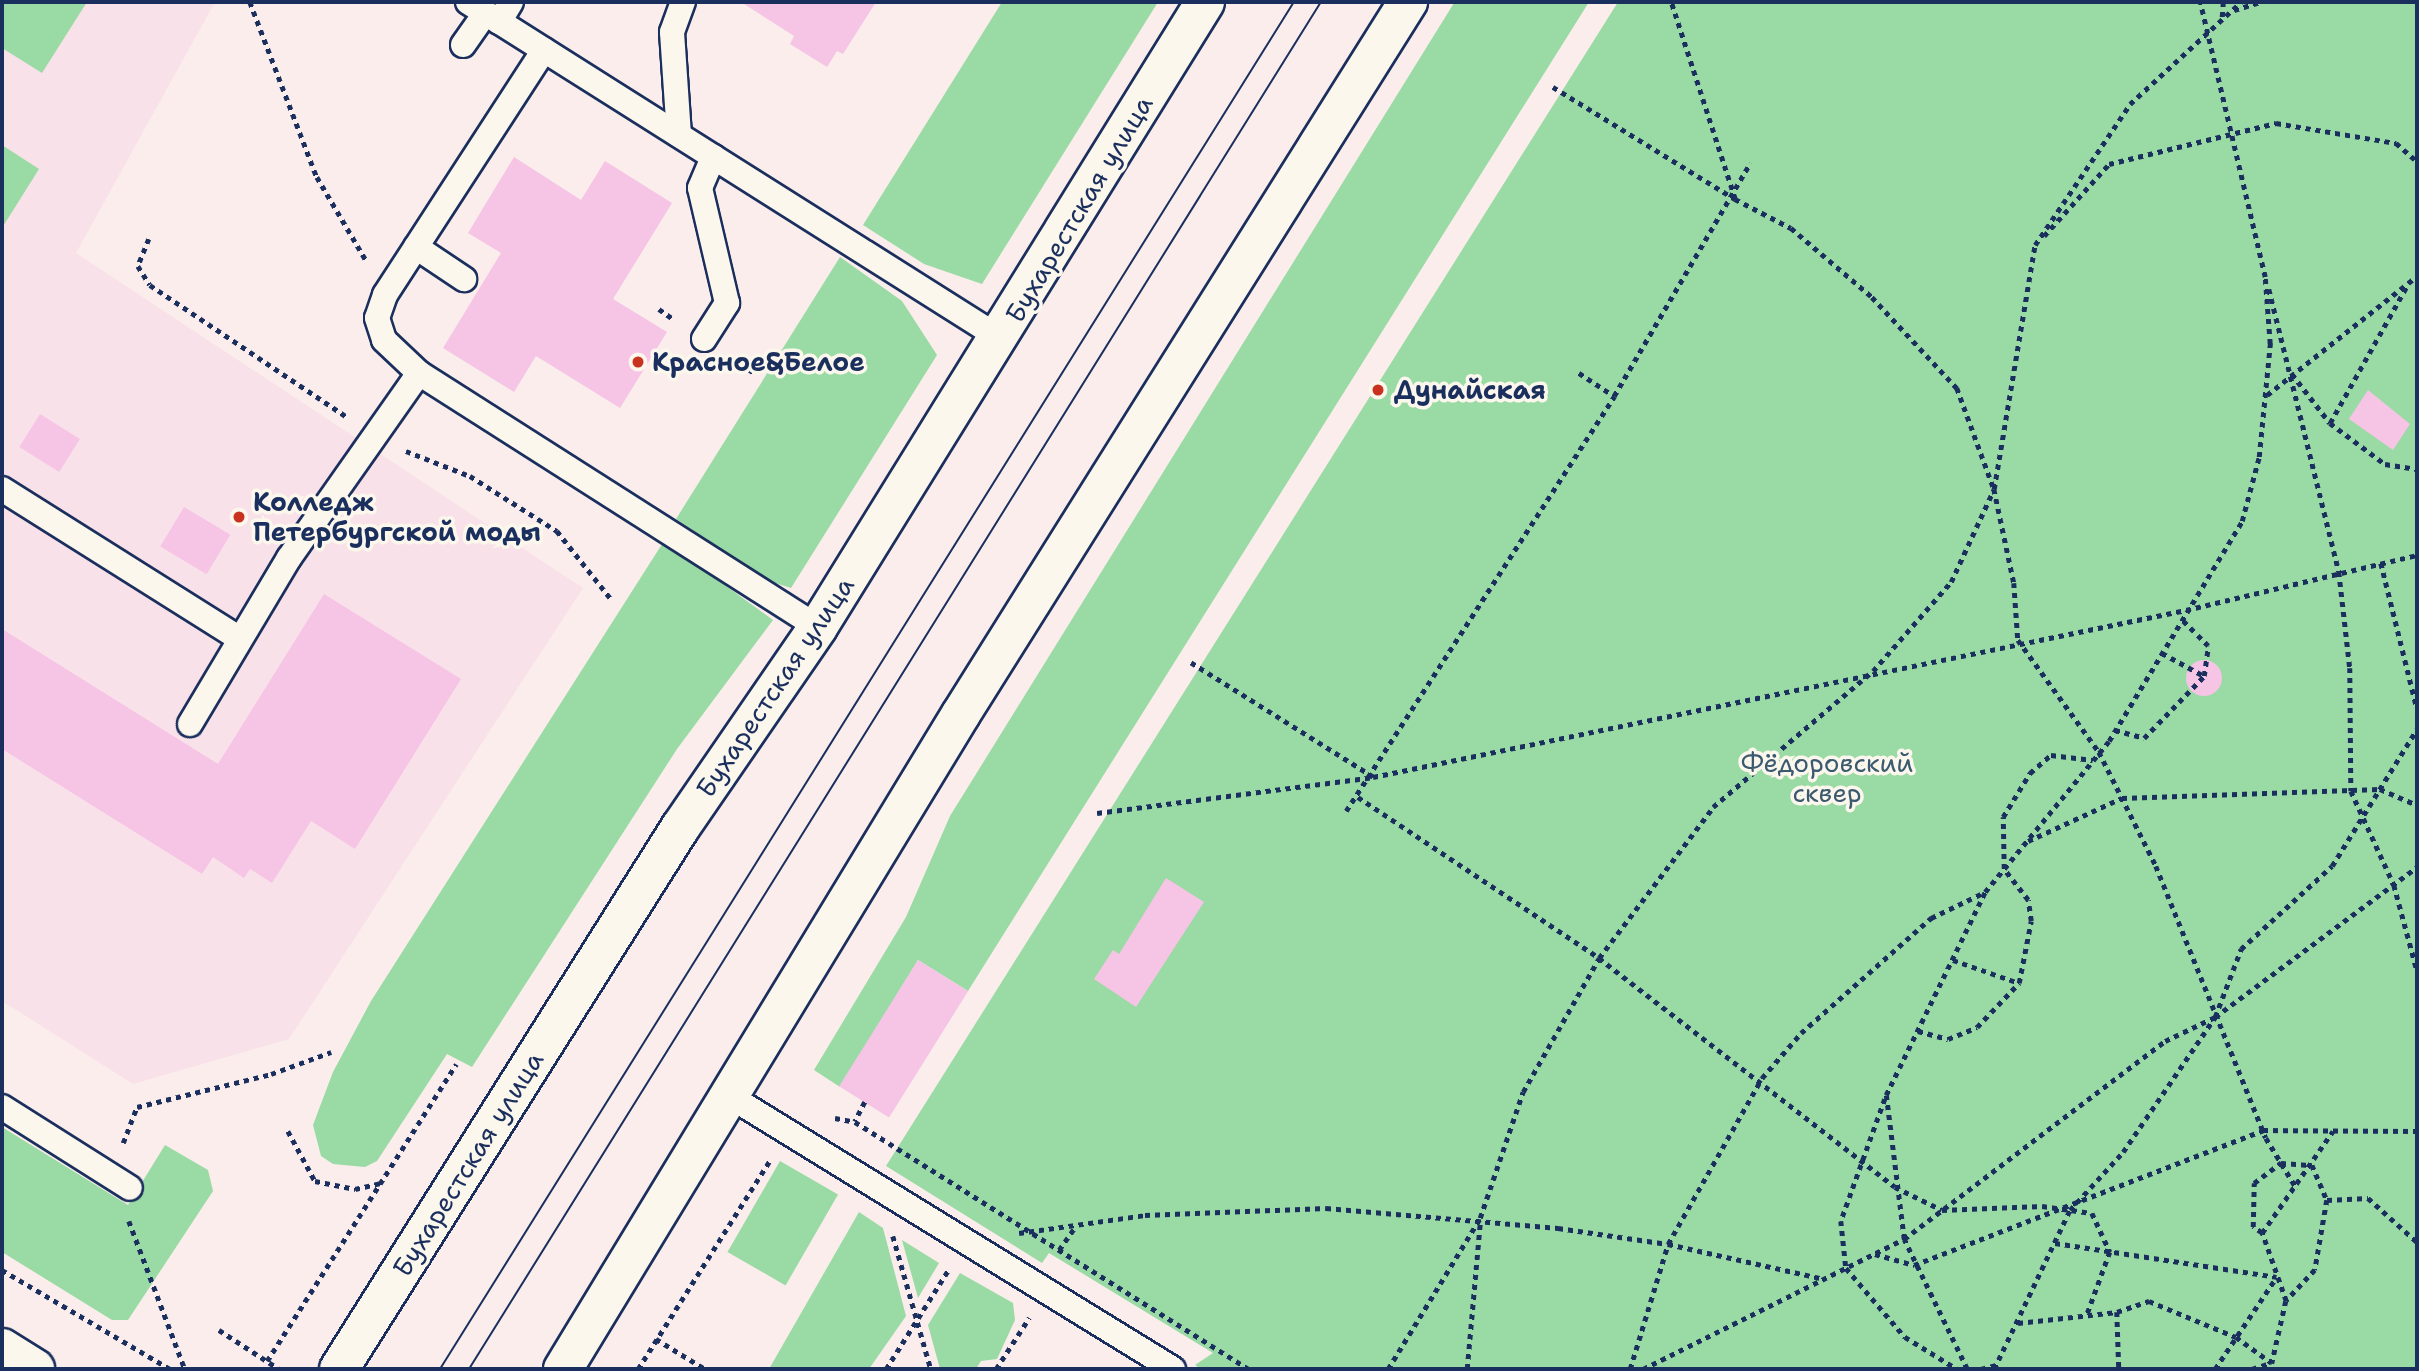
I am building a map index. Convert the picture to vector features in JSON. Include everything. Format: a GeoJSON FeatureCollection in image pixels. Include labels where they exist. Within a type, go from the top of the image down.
{"type":"FeatureCollection","features":[{"type":"Feature","properties":{"kind":"street","name":"Бухарестская улица"},"geometry":{"type":"LineString","coordinates":[[339,1369],[680,828],[818,627],[1000,338],[1205,2]]}},
{"type":"Feature","properties":{"kind":"street"},"geometry":{"type":"LineString","coordinates":[[564,1369],[968,702],[1408,2]]}},
{"type":"Feature","properties":{"kind":"street"},"geometry":{"type":"LineString","coordinates":[[2,1348],[35,1369]]}},
{"type":"Feature","properties":{"kind":"lane"},"geometry":{"type":"LineString","coordinates":[[679,135],[672,32],[683,2]]}},
{"type":"Feature","properties":{"kind":"lane"},"geometry":{"type":"LineString","coordinates":[[463,45],[491,9],[544,50],[1000,338]]}},
{"type":"Feature","properties":{"kind":"lane"},"geometry":{"type":"LineString","coordinates":[[544,50],[385,295],[377,318],[384,340],[419,373],[818,627]]}},
{"type":"Feature","properties":{"kind":"lane"},"geometry":{"type":"LineString","coordinates":[[704,340],[727,303],[700,188],[713,157]]}},
{"type":"Feature","properties":{"kind":"lane"},"geometry":{"type":"LineString","coordinates":[[416,247],[464,279]]}},
{"type":"Feature","properties":{"kind":"lane"},"geometry":{"type":"LineString","coordinates":[[190,724],[239,638],[419,373]]}},
{"type":"Feature","properties":{"kind":"lane"},"geometry":{"type":"LineString","coordinates":[[2,489],[239,638]]}},
{"type":"Feature","properties":{"kind":"lane"},"geometry":{"type":"LineString","coordinates":[[731,1097],[1173,1369]]}},
{"type":"Feature","properties":{"kind":"lane"},"geometry":{"type":"LineString","coordinates":[[2,1107],[130,1188]]}},
{"type":"Feature","properties":{"kind":"path"},"geometry":{"type":"LineString","coordinates":[[250,2],[317,177],[385,295]]}},
{"type":"Feature","properties":{"kind":"path"},"geometry":{"type":"LineString","coordinates":[[1671,2],[1735,199]]}},
{"type":"Feature","properties":{"kind":"path"},"geometry":{"type":"LineString","coordinates":[[2200,2],[2211,29],[2265,277],[2292,373],[2339,572],[2350,668],[2351,791],[2394,885],[2417,970]]}},
{"type":"Feature","properties":{"kind":"path"},"geometry":{"type":"LineString","coordinates":[[2221,18],[2223,2]]}},
{"type":"Feature","properties":{"kind":"path"},"geometry":{"type":"LineString","coordinates":[[2234,10],[2241,2]]}},
{"type":"Feature","properties":{"kind":"path"},"geometry":{"type":"LineString","coordinates":[[1388,1369],[1480,1218],[1524,1092],[1599,958],[1713,807],[1873,671],[1951,582],[1994,489],[2035,246],[2130,104],[2221,18],[2234,10],[2260,2]]}},
{"type":"Feature","properties":{"kind":"path"},"geometry":{"type":"LineString","coordinates":[[1553,87],[1735,199],[1791,228],[1852,280],[1956,388],[1994,489],[2014,583],[2018,640],[2099,752],[2122,798],[2263,1130],[2297,1189]]}},
{"type":"Feature","properties":{"kind":"path"},"geometry":{"type":"LineString","coordinates":[[2035,246],[2109,164],[2234,136],[2276,123],[2396,143],[2417,161]]}},
{"type":"Feature","properties":{"kind":"path"},"geometry":{"type":"LineString","coordinates":[[1346,811],[1373,777],[1614,396],[1735,199],[1750,163]]}},
{"type":"Feature","properties":{"kind":"path"},"geometry":{"type":"LineString","coordinates":[[2267,396],[2292,373],[2417,276]]}},
{"type":"Feature","properties":{"kind":"path"},"geometry":{"type":"LineString","coordinates":[[1956,1369],[1905,1337],[1846,1268],[1840,1221],[1886,1095],[1985,891],[2094,761],[2242,521],[2267,396],[2265,277]]}},
{"type":"Feature","properties":{"kind":"path"},"geometry":{"type":"LineString","coordinates":[[2330,423],[2411,280]]}},
{"type":"Feature","properties":{"kind":"path"},"geometry":{"type":"LineString","coordinates":[[1579,373],[1614,396]]}},
{"type":"Feature","properties":{"kind":"path"},"geometry":{"type":"LineString","coordinates":[[2292,373],[2330,423],[2385,464],[2417,469]]}},
{"type":"Feature","properties":{"kind":"path"},"geometry":{"type":"LineString","coordinates":[[1097,813],[1373,777],[2018,640],[2186,610],[2417,555]]}},
{"type":"Feature","properties":{"kind":"path"},"geometry":{"type":"LineString","coordinates":[[2381,563],[2417,708]]}},
{"type":"Feature","properties":{"kind":"path"},"geometry":{"type":"LineString","coordinates":[[2115,730],[2144,738],[2204,676],[2208,646],[2181,619]]}},
{"type":"Feature","properties":{"kind":"path"},"geometry":{"type":"LineString","coordinates":[[2162,653],[2204,676]]}},
{"type":"Feature","properties":{"kind":"path"},"geometry":{"type":"LineString","coordinates":[[1191,663],[1373,777]]}},
{"type":"Feature","properties":{"kind":"path"},"geometry":{"type":"LineString","coordinates":[[1981,1369],[1995,1367],[2070,1210],[2123,1152],[2215,1017],[2241,949],[2332,866],[2417,729]]}},
{"type":"Feature","properties":{"kind":"path"},"geometry":{"type":"LineString","coordinates":[[1918,1031],[1948,1039],[1977,1027],[2020,983],[2030,910],[2004,869],[2003,817],[2030,773],[2051,755],[2094,761]]}},
{"type":"Feature","properties":{"kind":"path"},"geometry":{"type":"LineString","coordinates":[[2026,842],[2122,798],[2379,789],[2417,805]]}},
{"type":"Feature","properties":{"kind":"path"},"geometry":{"type":"LineString","coordinates":[[1358,797],[1599,958],[1762,1078],[1861,1163],[1895,1187],[1942,1210],[2070,1210],[2092,1213],[2110,1252],[2087,1315]]}},
{"type":"Feature","properties":{"kind":"path"},"geometry":{"type":"LineString","coordinates":[[1643,1369],[1904,1239],[2165,1041],[2215,1017],[2417,867]]}},
{"type":"Feature","properties":{"kind":"path"},"geometry":{"type":"LineString","coordinates":[[1630,1369],[1668,1244],[1762,1078],[1801,1033],[1931,918],[1985,891]]}},
{"type":"Feature","properties":{"kind":"path"},"geometry":{"type":"LineString","coordinates":[[1953,960],[2020,983]]}},
{"type":"Feature","properties":{"kind":"path"},"geometry":{"type":"LineString","coordinates":[[137,1107],[271,1074],[331,1052]]}},
{"type":"Feature","properties":{"kind":"path"},"geometry":{"type":"LineString","coordinates":[[267,1361],[456,1065]]}},
{"type":"Feature","properties":{"kind":"path"},"geometry":{"type":"LineString","coordinates":[[1886,1095],[1895,1187],[1904,1239],[1914,1265],[1967,1369]]}},
{"type":"Feature","properties":{"kind":"path"},"geometry":{"type":"LineString","coordinates":[[855,1122],[865,1102]]}},
{"type":"Feature","properties":{"kind":"path"},"geometry":{"type":"LineString","coordinates":[[638,1369],[801,1112],[855,1122],[1249,1369]]}},
{"type":"Feature","properties":{"kind":"path"},"geometry":{"type":"LineString","coordinates":[[1872,1253],[1914,1265],[2070,1210],[2263,1130],[2417,1130]]}},
{"type":"Feature","properties":{"kind":"path"},"geometry":{"type":"LineString","coordinates":[[2262,1233],[2297,1189],[2333,1130]]}},
{"type":"Feature","properties":{"kind":"path"},"geometry":{"type":"LineString","coordinates":[[288,1131],[315,1181],[355,1189],[381,1183]]}},
{"type":"Feature","properties":{"kind":"path"},"geometry":{"type":"LineString","coordinates":[[2286,1301],[2262,1233],[2253,1227],[2254,1183],[2281,1163],[2312,1165]]}},
{"type":"Feature","properties":{"kind":"path"},"geometry":{"type":"LineString","coordinates":[[2272,1363],[2286,1301],[2315,1269],[2327,1200],[2312,1165]]}},
{"type":"Feature","properties":{"kind":"path"},"geometry":{"type":"LineString","coordinates":[[2327,1200],[2368,1198],[2417,1242]]}},
{"type":"Feature","properties":{"kind":"path"},"geometry":{"type":"LineString","coordinates":[[886,1369],[966,1242],[1145,1216],[1326,1208],[1480,1218],[1668,1244],[1825,1279]]}},
{"type":"Feature","properties":{"kind":"path"},"geometry":{"type":"LineString","coordinates":[[127,1215],[184,1369]]}},
{"type":"Feature","properties":{"kind":"path"},"geometry":{"type":"LineString","coordinates":[[1467,1369],[1480,1218]]}},
{"type":"Feature","properties":{"kind":"path"},"geometry":{"type":"LineString","coordinates":[[889,1222],[931,1369]]}},
{"type":"Feature","properties":{"kind":"path"},"geometry":{"type":"LineString","coordinates":[[2055,1243],[2276,1277]]}},
{"type":"Feature","properties":{"kind":"path"},"geometry":{"type":"LineString","coordinates":[[2,1270],[170,1369]]}},
{"type":"Feature","properties":{"kind":"path"},"geometry":{"type":"LineString","coordinates":[[2214,1369],[2276,1277]]}},
{"type":"Feature","properties":{"kind":"path"},"geometry":{"type":"LineString","coordinates":[[996,1369],[1046,1291]]}},
{"type":"Feature","properties":{"kind":"path"},"geometry":{"type":"LineString","coordinates":[[2017,1323],[2117,1312],[2150,1301],[2236,1337],[2272,1363]]}},
{"type":"Feature","properties":{"kind":"path"},"geometry":{"type":"LineString","coordinates":[[2117,1312],[2119,1369]]}},
{"type":"Feature","properties":{"kind":"path"},"geometry":{"type":"LineString","coordinates":[[219,1330],[279,1369]]}},
{"type":"Feature","properties":{"kind":"path"},"geometry":{"type":"LineString","coordinates":[[656,1339],[705,1369]]}},
{"type":"Feature","properties":{"kind":"path"},"geometry":{"type":"LineString","coordinates":[[2252,1369],[2272,1363]]}},
{"type":"Feature","properties":{"kind":"shaded area","name":"Колледж Петербургской моды"},"geometry":{"type":"Polygon","coordinates":[[[2,2],[215,2],[76,253],[583,588],[289,1039],[133,1084],[2,1001],[2,2]]]}},
{"type":"Feature","properties":{"kind":"green space"},"geometry":{"type":"Polygon","coordinates":[[[2,2],[87,2],[42,73],[2,48],[2,2]]]}},
{"type":"Feature","properties":{"kind":"green space"},"geometry":{"type":"Polygon","coordinates":[[[1002,2],[1158,2],[982,284],[924,264],[863,225],[1002,2]]]}},
{"type":"Feature","properties":{"kind":"green space"},"geometry":{"type":"Polygon","coordinates":[[[1589,2],[968,991],[918,960],[840,1087],[814,1070],[906,917],[950,816],[1454,3],[1589,2]]]}},
{"type":"Feature","properties":{"kind":"green space","name":"Фёдоровский сквер"},"geometry":{"type":"Polygon","coordinates":[[[1618,2],[2417,2],[2417,1369],[1201,1369],[1195,1365],[1213,1353],[1049,1253],[1042,1263],[886,1166],[1618,2]]]}},
{"type":"Feature","properties":{"kind":"green space"},"geometry":{"type":"Polygon","coordinates":[[[2,145],[39,169],[2,228],[2,145]]]}},
{"type":"Feature","properties":{"kind":"green space"},"geometry":{"type":"Polygon","coordinates":[[[840,257],[902,301],[937,355],[791,588],[769,581],[676,519],[840,257]]]}},
{"type":"Feature","properties":{"kind":"green space"},"geometry":{"type":"Polygon","coordinates":[[[664,541],[773,620],[677,749],[472,1067],[447,1054],[377,1161],[365,1167],[333,1164],[321,1156],[313,1125],[333,1072],[371,1001],[664,541]]]}},
{"type":"Feature","properties":{"kind":"green space"},"geometry":{"type":"Polygon","coordinates":[[[2,1127],[128,1205],[165,1145],[208,1170],[213,1191],[128,1320],[112,1320],[2,1252],[2,1127]]]}},
{"type":"Feature","properties":{"kind":"green space"},"geometry":{"type":"Polygon","coordinates":[[[780,1161],[838,1194],[786,1285],[728,1252],[780,1161]]]}},
{"type":"Feature","properties":{"kind":"green space"},"geometry":{"type":"Polygon","coordinates":[[[859,1212],[883,1228],[906,1316],[869,1369],[769,1369],[859,1212]]]}},
{"type":"Feature","properties":{"kind":"green space"},"geometry":{"type":"Polygon","coordinates":[[[902,1240],[939,1263],[918,1298],[902,1240]]]}},
{"type":"Feature","properties":{"kind":"green space"},"geometry":{"type":"Polygon","coordinates":[[[960,1273],[1013,1303],[1015,1320],[997,1359],[981,1361],[976,1369],[940,1369],[928,1325],[960,1273]]]}},
{"type":"Feature","properties":{"kind":"building"},"geometry":{"type":"Polygon","coordinates":[[[741,2],[876,2],[843,54],[837,51],[827,67],[790,44],[794,36],[741,2]]]}},
{"type":"Feature","properties":{"kind":"building"},"geometry":{"type":"Polygon","coordinates":[[[514,157],[581,200],[605,161],[672,203],[613,299],[667,332],[620,408],[536,356],[514,392],[443,348],[501,253],[468,233],[514,157]]]}},
{"type":"Feature","properties":{"kind":"building"},"geometry":{"type":"Polygon","coordinates":[[[2368,390],[2410,424],[2393,450],[2349,419],[2368,390]]]}},
{"type":"Feature","properties":{"kind":"building"},"geometry":{"type":"Polygon","coordinates":[[[40,414],[80,439],[59,472],[19,447],[40,414]]]}},
{"type":"Feature","properties":{"kind":"building"},"geometry":{"type":"Polygon","coordinates":[[[184,507],[230,535],[207,574],[160,546],[184,507]]]}},
{"type":"Feature","properties":{"kind":"building"},"geometry":{"type":"Polygon","coordinates":[[[324,594],[461,679],[355,849],[311,821],[272,883],[250,869],[244,878],[213,857],[202,874],[2,749],[2,629],[218,764],[324,594]]]}},
{"type":"Feature","properties":{"kind":"building"},"geometry":{"type":"Polygon","coordinates":[[[2204,660],[2217,665],[2222,678],[2217,691],[2204,696],[2191,691],[2186,678],[2191,665],[2204,660]]]}},
{"type":"Feature","properties":{"kind":"building"},"geometry":{"type":"Polygon","coordinates":[[[1166,878],[1204,902],[1136,1007],[1094,979],[1113,950],[1119,954],[1166,878]]]}},
{"type":"Feature","properties":{"kind":"building"},"geometry":{"type":"Polygon","coordinates":[[[918,960],[968,991],[889,1118],[839,1086],[918,960]]]}},
{"type":"Feature","properties":{"kind":"tram line"},"geometry":{"type":"LineString","coordinates":[[440,1369],[1294,2]]}},
{"type":"Feature","properties":{"kind":"tram line"},"geometry":{"type":"LineString","coordinates":[[469,1369],[1321,2]]}},
{"type":"Feature","properties":{"kind":"place","name":"Красное&Белое"},"geometry":{"type":"Point","coordinates":[638,362]}},
{"type":"Feature","properties":{"kind":"place","name":"Дунайская"},"geometry":{"type":"Point","coordinates":[1378,390]}},
{"type":"Feature","properties":{"kind":"place","name":"Колледж Петербургской моды"},"geometry":{"type":"Point","coordinates":[239,517]}}]}
